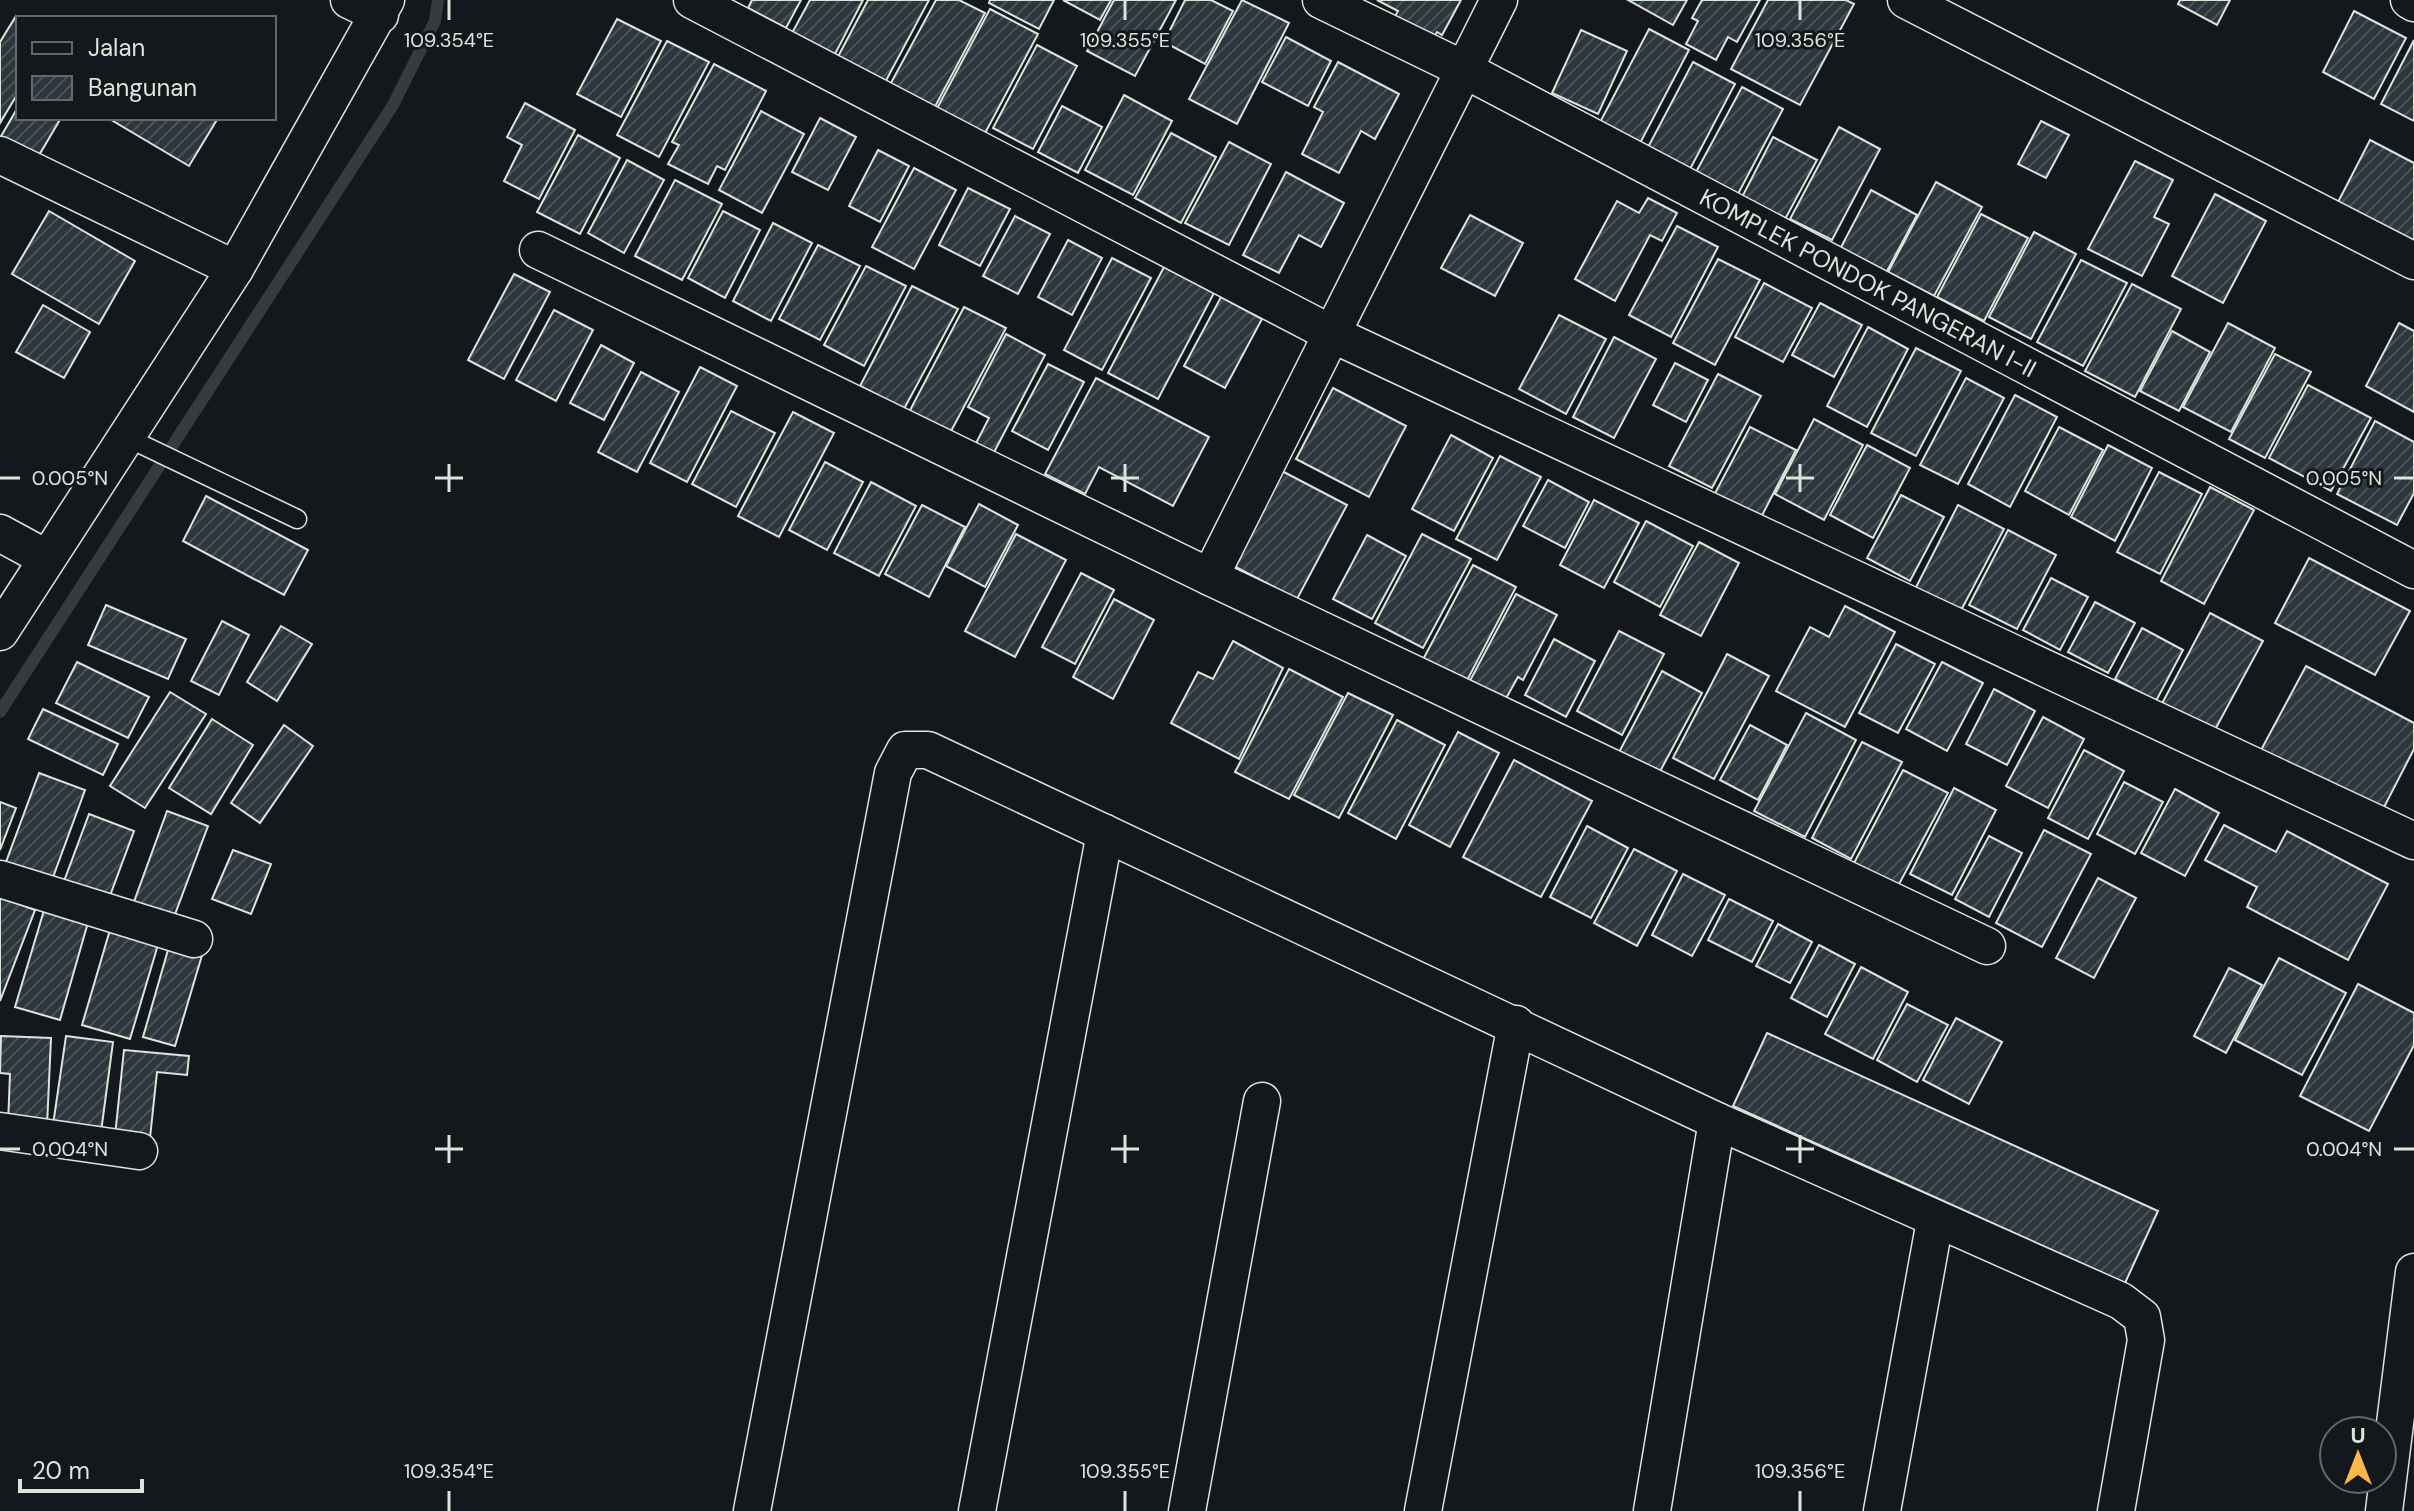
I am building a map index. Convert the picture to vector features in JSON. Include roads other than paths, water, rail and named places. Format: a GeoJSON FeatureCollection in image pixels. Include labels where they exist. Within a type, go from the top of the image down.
{"type":"FeatureCollection","features":[{"type":"Feature","properties":{"kind":"street"},"geometry":{"type":"LineString","coordinates":[[692,0],[1332,334],[2414,841]]}},
{"type":"Feature","properties":{"kind":"street","name":"KOMPLEK PONDOK PANGERAN I-II"},"geometry":{"type":"LineString","coordinates":[[1321,0],[1465,70],[2414,570]]}},
{"type":"Feature","properties":{"kind":"street"},"geometry":{"type":"LineString","coordinates":[[1210,577],[1499,0]]}},
{"type":"Feature","properties":{"kind":"street"},"geometry":{"type":"LineString","coordinates":[[1906,0],[2414,261]]}},
{"type":"Feature","properties":{"kind":"street"},"geometry":{"type":"LineString","coordinates":[[0,632],[46,558],[134,440],[235,269],[372,5]]}},
{"type":"Feature","properties":{"kind":"street"},"geometry":{"type":"LineString","coordinates":[[0,155],[235,269]]}},
{"type":"Feature","properties":{"kind":"street"},"geometry":{"type":"LineString","coordinates":[[538,250],[1210,577],[1987,946]]}},
{"type":"Feature","properties":{"kind":"street"},"geometry":{"type":"LineString","coordinates":[[0,533],[46,558]]}},
{"type":"Feature","properties":{"kind":"street"},"geometry":{"type":"LineString","coordinates":[[752,1511],[893,773],[905,750],[928,750],[1717,1121],[1935,1221],[2121,1301],[2142,1317],[2146,1340],[2116,1511]]}},
{"type":"Feature","properties":{"kind":"street"},"geometry":{"type":"LineString","coordinates":[[977,1511],[1105,833]]}},
{"type":"Feature","properties":{"kind":"street"},"geometry":{"type":"LineString","coordinates":[[0,879],[194,939]]}},
{"type":"Feature","properties":{"kind":"street"},"geometry":{"type":"LineString","coordinates":[[1423,1511],[1516,1024]]}},
{"type":"Feature","properties":{"kind":"street"},"geometry":{"type":"LineString","coordinates":[[1187,1511],[1262,1101]]}},
{"type":"Feature","properties":{"kind":"street"},"geometry":{"type":"LineString","coordinates":[[1652,1511],[1717,1121]]}},
{"type":"Feature","properties":{"kind":"street"},"geometry":{"type":"LineString","coordinates":[[0,1131],[139,1151]]}},
{"type":"Feature","properties":{"kind":"street"},"geometry":{"type":"LineString","coordinates":[[1882,1511],[1935,1221]]}},
{"type":"Feature","properties":{"kind":"street"},"geometry":{"type":"LineString","coordinates":[[2384,1511],[2414,1272]]}},
{"type":"Feature","properties":{"kind":"lane"},"geometry":{"type":"LineString","coordinates":[[134,440],[297,519]]}},
{"type":"Feature","properties":{"kind":"waterway"},"geometry":{"type":"LineString","coordinates":[[0,712],[393,105],[435,21],[438,0]]}}]}
